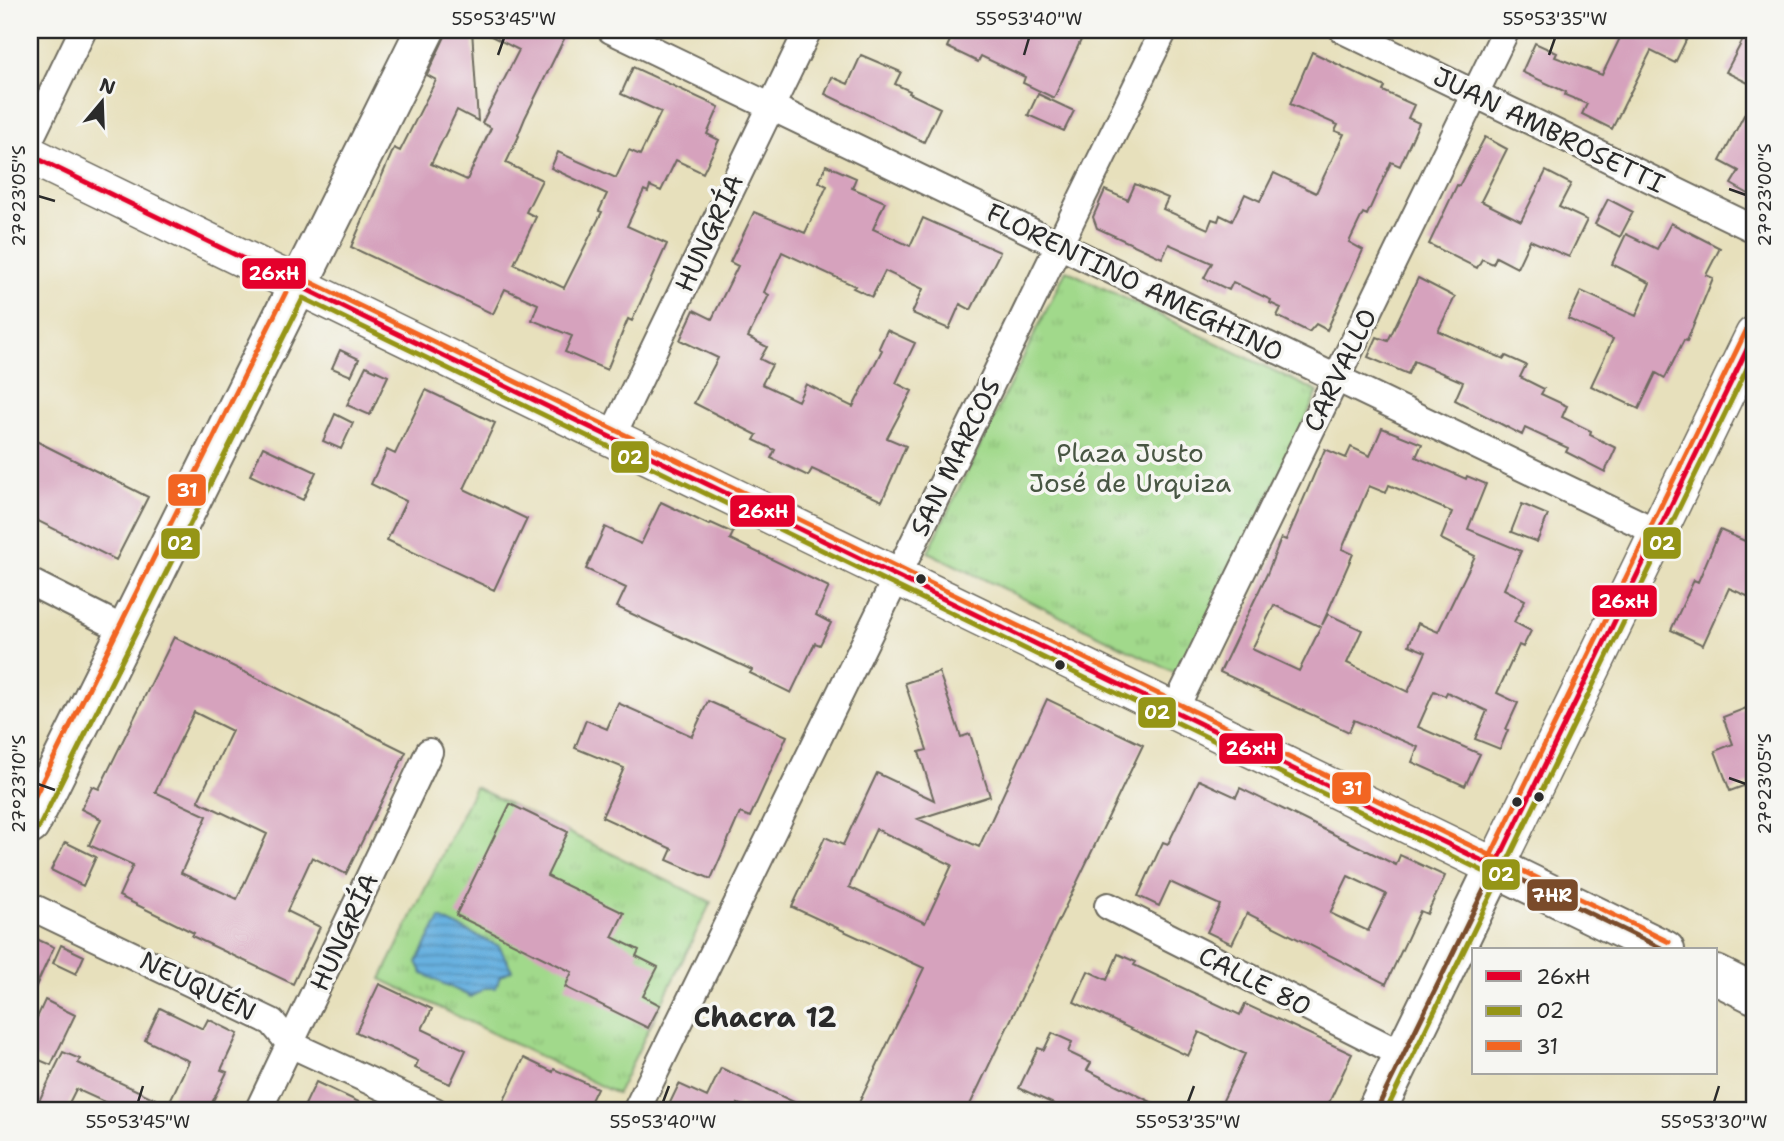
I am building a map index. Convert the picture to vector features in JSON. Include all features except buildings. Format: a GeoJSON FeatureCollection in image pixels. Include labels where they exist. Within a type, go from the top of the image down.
{"type":"FeatureCollection","features":[{"type":"Feature","properties":{"kind":"main road"},"geometry":{"type":"LineString","coordinates":[[30,825],[425,30]]}},
{"type":"Feature","properties":{"kind":"main road"},"geometry":{"type":"LineString","coordinates":[[30,155],[1661,948]]}},
{"type":"Feature","properties":{"kind":"main road"},"geometry":{"type":"LineString","coordinates":[[1376,1111],[1754,335]]}},
{"type":"Feature","properties":{"kind":"main road"},"geometry":{"type":"LineString","coordinates":[[1718,976],[1754,994]]}},
{"type":"Feature","properties":{"kind":"street"},"geometry":{"type":"LineString","coordinates":[[30,139],[83,30]]}},
{"type":"Feature","properties":{"kind":"street","name":"FLORENTINO AMEGHINO"},"geometry":{"type":"LineString","coordinates":[[611,30],[1659,533]]}},
{"type":"Feature","properties":{"kind":"street","name":"HUNGRÍA"},"geometry":{"type":"LineString","coordinates":[[611,438],[808,30]]}},
{"type":"Feature","properties":{"kind":"street","name":"SAN MARCOS"},"geometry":{"type":"LineString","coordinates":[[636,1111],[1164,30]]}},
{"type":"Feature","properties":{"kind":"street","name":"JUAN AMBROSETTI"},"geometry":{"type":"LineString","coordinates":[[1343,30],[1754,229]]}},
{"type":"Feature","properties":{"kind":"street","name":"CARVALLO"},"geometry":{"type":"LineString","coordinates":[[1174,711],[1506,30]]}},
{"type":"Feature","properties":{"kind":"street"},"geometry":{"type":"LineString","coordinates":[[30,582],[127,631]]}},
{"type":"Feature","properties":{"kind":"street","name":"HUNGRÍA"},"geometry":{"type":"LineString","coordinates":[[258,1111],[429,752]]}},
{"type":"Feature","properties":{"kind":"street","name":"NEUQUÉN"},"geometry":{"type":"LineString","coordinates":[[30,905],[272,1021],[290,1044],[435,1111]]}},
{"type":"Feature","properties":{"kind":"street","name":"CALLE 80"},"geometry":{"type":"LineString","coordinates":[[1108,906],[1403,1055]]}},
{"type":"Feature","properties":{"kind":"green space","name":"Plaza Justo José de Urquiza"},"geometry":{"type":"Polygon","coordinates":[[[1066,270],[1318,392],[1184,677],[928,552],[1066,270]]]}},
{"type":"Feature","properties":{"kind":"green space"},"geometry":{"type":"Polygon","coordinates":[[[475,787],[711,902],[617,1094],[381,979],[475,787]]]}},
{"type":"Feature","properties":{"kind":"water"},"geometry":{"type":"Polygon","coordinates":[[[440,918],[499,946],[512,970],[500,976],[496,988],[485,988],[471,997],[423,974],[417,962],[440,918]]]}},
{"type":"Feature","properties":{"kind":"transit line","name":"26xH"},"geometry":{"type":"LineString","coordinates":[[30,155],[1495,867]]}},
{"type":"Feature","properties":{"kind":"transit line","name":"31"},"geometry":{"type":"LineString","coordinates":[[30,806],[291,282],[300,277],[1669,942]]}},
{"type":"Feature","properties":{"kind":"transit line","name":"02"},"geometry":{"type":"LineString","coordinates":[[38,829],[303,298],[1491,875]]}},
{"type":"Feature","properties":{"kind":"transit line","name":"31"},"geometry":{"type":"LineString","coordinates":[[1487,863],[1746,331]]}},
{"type":"Feature","properties":{"kind":"transit line","name":"26xH"},"geometry":{"type":"LineString","coordinates":[[1495,867],[1754,335]]}},
{"type":"Feature","properties":{"kind":"transit line","name":"02"},"geometry":{"type":"LineString","coordinates":[[1386,1111],[1754,354]]}},
{"type":"Feature","properties":{"kind":"transit line","name":"7HR"},"geometry":{"type":"LineString","coordinates":[[1376,1111],[1495,867],[1661,948]]}},
{"type":"Feature","properties":{"kind":"district","name":"Chacra 12"},"geometry":{"type":"Point","coordinates":[765,1017]}}]}
